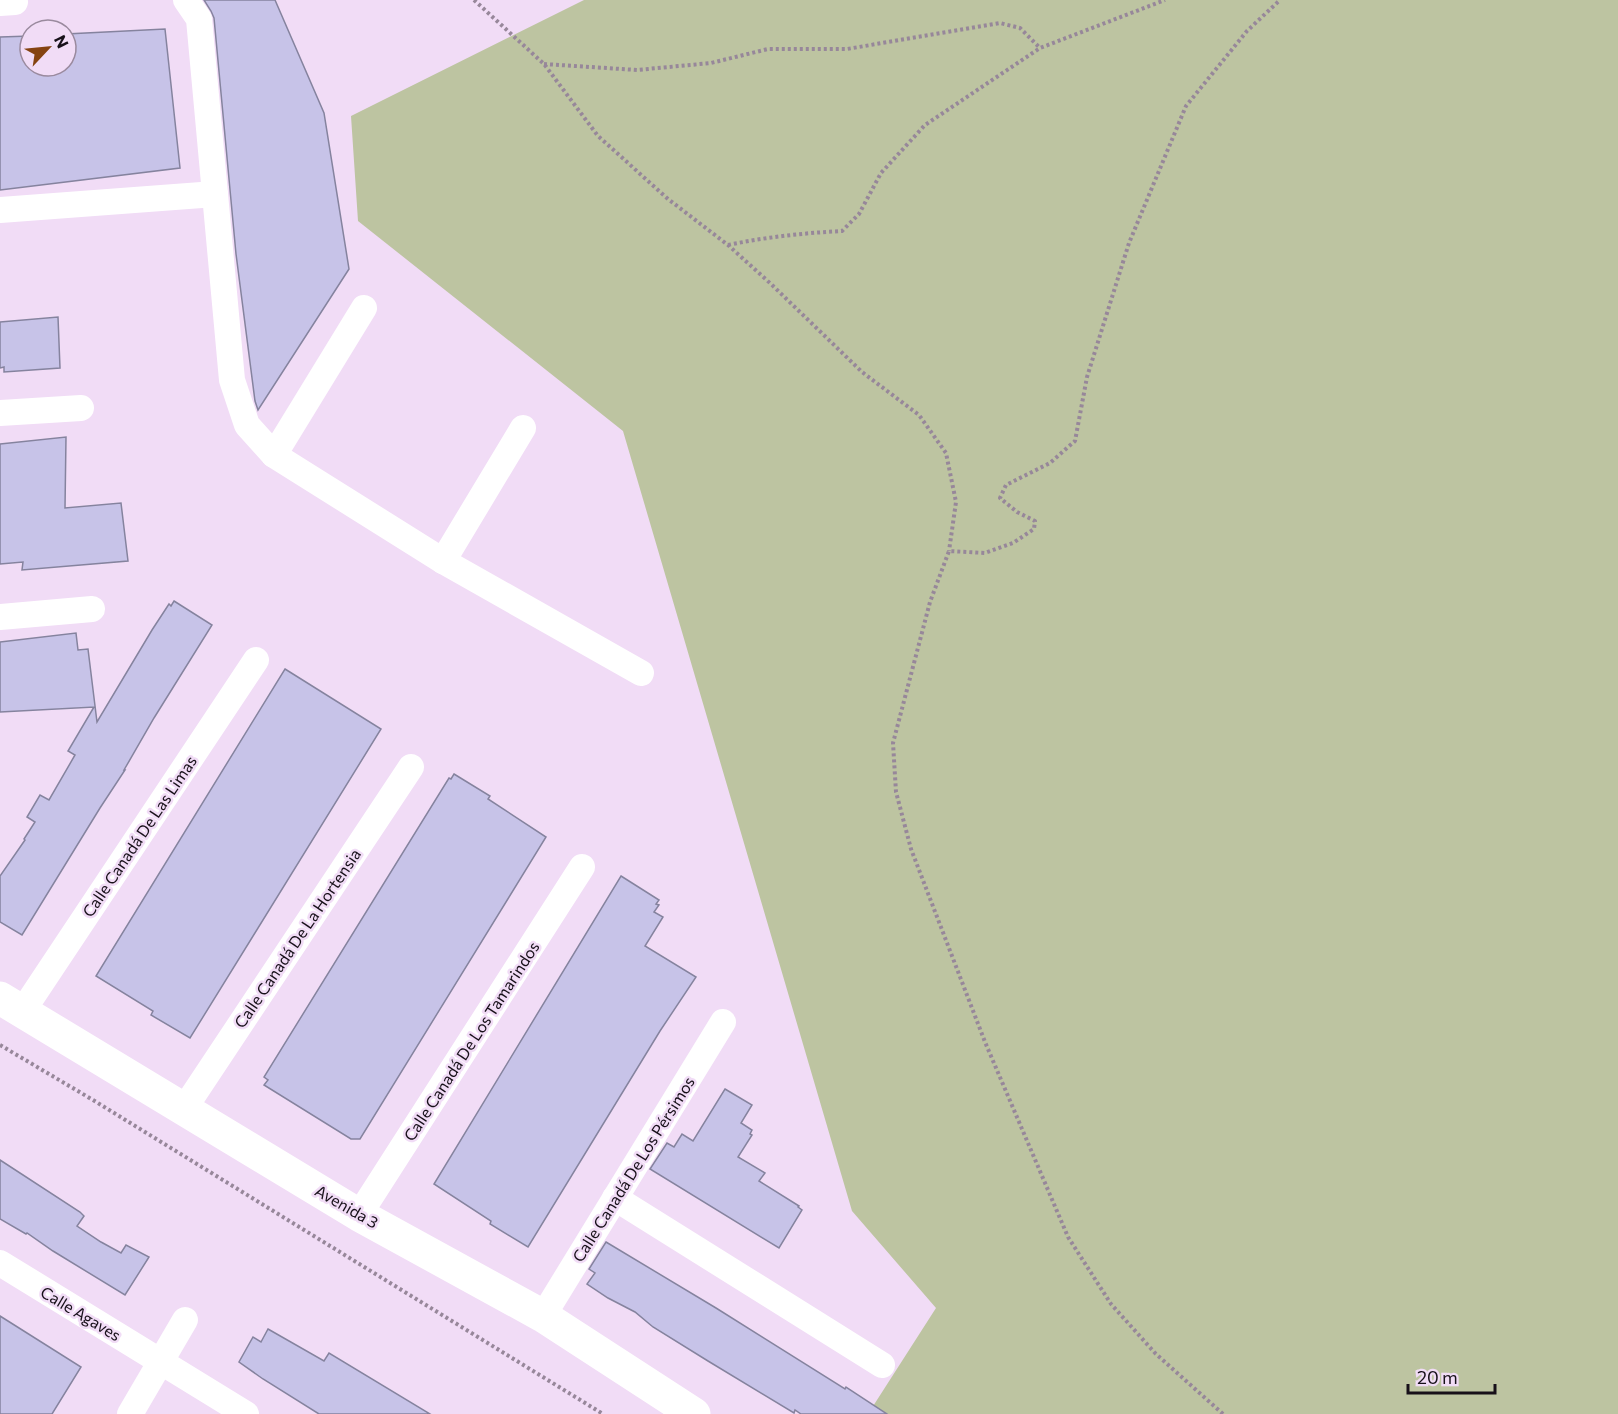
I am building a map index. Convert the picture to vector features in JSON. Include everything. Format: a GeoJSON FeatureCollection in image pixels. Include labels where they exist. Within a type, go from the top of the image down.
{"type":"FeatureCollection","features":[{"type":"Feature","properties":{"kind":"street"},"geometry":{"type":"LineString","coordinates":[[186,0],[199,19],[232,380],[247,425],[274,455],[443,561],[641,672]]}},
{"type":"Feature","properties":{"kind":"street"},"geometry":{"type":"LineString","coordinates":[[0,210],[215,194]]}},
{"type":"Feature","properties":{"kind":"street"},"geometry":{"type":"LineString","coordinates":[[274,455],[364,308]]}},
{"type":"Feature","properties":{"kind":"street"},"geometry":{"type":"LineString","coordinates":[[0,413],[81,408]]}},
{"type":"Feature","properties":{"kind":"street"},"geometry":{"type":"LineString","coordinates":[[443,561],[523,428]]}},
{"type":"Feature","properties":{"kind":"street"},"geometry":{"type":"LineString","coordinates":[[0,617],[92,609]]}},
{"type":"Feature","properties":{"kind":"street","name":"Calle Canadá De Las Limas"},"geometry":{"type":"LineString","coordinates":[[11,1005],[256,660]]}},
{"type":"Feature","properties":{"kind":"street","name":"Calle Canadá De La Hortensia"},"geometry":{"type":"LineString","coordinates":[[184,1109],[411,767]]}},
{"type":"Feature","properties":{"kind":"street","name":"Calle Canadá De Los Tamarindos"},"geometry":{"type":"LineString","coordinates":[[359,1215],[582,867]]}},
{"type":"Feature","properties":{"kind":"street","name":"Avenida 3"},"geometry":{"type":"LineString","coordinates":[[11,1005],[359,1215],[543,1316],[694,1414]]}},
{"type":"Feature","properties":{"kind":"street","name":"Calle Canadá De Los Pérsimos"},"geometry":{"type":"LineString","coordinates":[[543,1316],[723,1022]]}},
{"type":"Feature","properties":{"kind":"street"},"geometry":{"type":"LineString","coordinates":[[615,1198],[882,1365]]}},
{"type":"Feature","properties":{"kind":"street","name":"Calle Agaves"},"geometry":{"type":"LineString","coordinates":[[0,1263],[246,1414]]}},
{"type":"Feature","properties":{"kind":"street"},"geometry":{"type":"LineString","coordinates":[[130,1414],[185,1320]]}},
{"type":"Feature","properties":{"kind":"path"},"geometry":{"type":"LineString","coordinates":[[474,0],[544,64],[598,136],[668,199],[728,245],[862,372],[919,415],[946,453],[956,502],[949,551],[930,602],[893,743],[896,792],[911,849],[985,1042],[1068,1237],[1111,1304],[1155,1353],[1223,1414]]}},
{"type":"Feature","properties":{"kind":"path"},"geometry":{"type":"LineString","coordinates":[[728,245],[754,239],[842,231],[859,214],[881,173],[925,125],[1040,48],[1165,0]]}},
{"type":"Feature","properties":{"kind":"path"},"geometry":{"type":"LineString","coordinates":[[949,551],[985,553],[1013,543],[1034,529],[1035,520],[1017,512],[1000,498],[1006,485],[1050,463],[1075,441],[1087,377],[1130,243],[1186,106],[1247,31],[1280,0]]}},
{"type":"Feature","properties":{"kind":"path"},"geometry":{"type":"LineString","coordinates":[[544,64],[637,70],[711,63],[768,49],[847,49],[1000,23],[1020,28],[1040,48]]}},
{"type":"Feature","properties":{"kind":"path"},"geometry":{"type":"LineString","coordinates":[[0,1045],[603,1414]]}},
{"type":"Feature","properties":{"kind":"green space"},"geometry":{"type":"Polygon","coordinates":[[[584,0],[1618,0],[1618,1414],[868,1414],[936,1308],[852,1211],[623,431],[358,221],[351,116],[584,0]]]}},
{"type":"Feature","properties":{"kind":"building"},"geometry":{"type":"Polygon","coordinates":[[[204,0],[275,0],[324,113],[349,269],[258,410],[236,254],[214,18],[204,0]]]}},
{"type":"Feature","properties":{"kind":"building"},"geometry":{"type":"Polygon","coordinates":[[[165,29],[180,168],[0,190],[0,37],[18,36],[18,78],[78,78],[78,33],[165,29]]]}},
{"type":"Feature","properties":{"kind":"building"},"geometry":{"type":"Polygon","coordinates":[[[58,317],[60,368],[4,372],[4,367],[0,368],[0,322],[58,317]]]}},
{"type":"Feature","properties":{"kind":"building"},"geometry":{"type":"Polygon","coordinates":[[[66,437],[65,508],[121,503],[128,561],[22,570],[23,562],[0,564],[0,444],[66,437]]]}},
{"type":"Feature","properties":{"kind":"building"},"geometry":{"type":"Polygon","coordinates":[[[174,601],[212,625],[22,935],[0,922],[0,876],[35,822],[27,817],[40,795],[49,800],[75,755],[68,751],[94,707],[0,712],[0,642],[76,633],[78,650],[88,649],[97,722],[152,630],[169,604],[171,606],[174,601]]]}},
{"type":"Feature","properties":{"kind":"building"},"geometry":{"type":"Polygon","coordinates":[[[285,669],[381,729],[190,1038],[151,1015],[153,1011],[96,976],[285,669]]]}},
{"type":"Feature","properties":{"kind":"building"},"geometry":{"type":"Polygon","coordinates":[[[454,774],[490,796],[488,799],[546,837],[360,1139],[351,1139],[264,1085],[268,1080],[264,1077],[449,778],[451,779],[454,774]]]}},
{"type":"Feature","properties":{"kind":"building"},"geometry":{"type":"Polygon","coordinates":[[[621,876],[659,900],[656,904],[659,905],[654,912],[663,917],[645,946],[696,977],[660,1031],[528,1247],[490,1224],[491,1221],[434,1184],[621,876]]]}},
{"type":"Feature","properties":{"kind":"building"},"geometry":{"type":"Polygon","coordinates":[[[725,1089],[752,1105],[741,1123],[752,1130],[750,1134],[752,1135],[738,1157],[765,1173],[759,1181],[802,1210],[779,1248],[650,1169],[667,1143],[674,1147],[682,1134],[693,1141],[725,1089]]]}},
{"type":"Feature","properties":{"kind":"building"},"geometry":{"type":"Polygon","coordinates":[[[0,1160],[80,1212],[84,1216],[77,1226],[101,1242],[121,1253],[126,1245],[149,1257],[125,1295],[27,1233],[0,1219],[0,1160]]]}},
{"type":"Feature","properties":{"kind":"building"},"geometry":{"type":"Polygon","coordinates":[[[606,1242],[887,1414],[801,1414],[795,1410],[794,1413],[708,1361],[653,1327],[635,1312],[587,1284],[595,1273],[589,1269],[606,1242]]]}},
{"type":"Feature","properties":{"kind":"building"},"geometry":{"type":"Polygon","coordinates":[[[0,1316],[81,1367],[52,1414],[0,1414],[0,1316]]]}},
{"type":"Feature","properties":{"kind":"building"},"geometry":{"type":"Polygon","coordinates":[[[268,1329],[324,1361],[329,1353],[430,1414],[319,1414],[239,1362],[253,1337],[261,1342],[268,1329]]]}}]}
